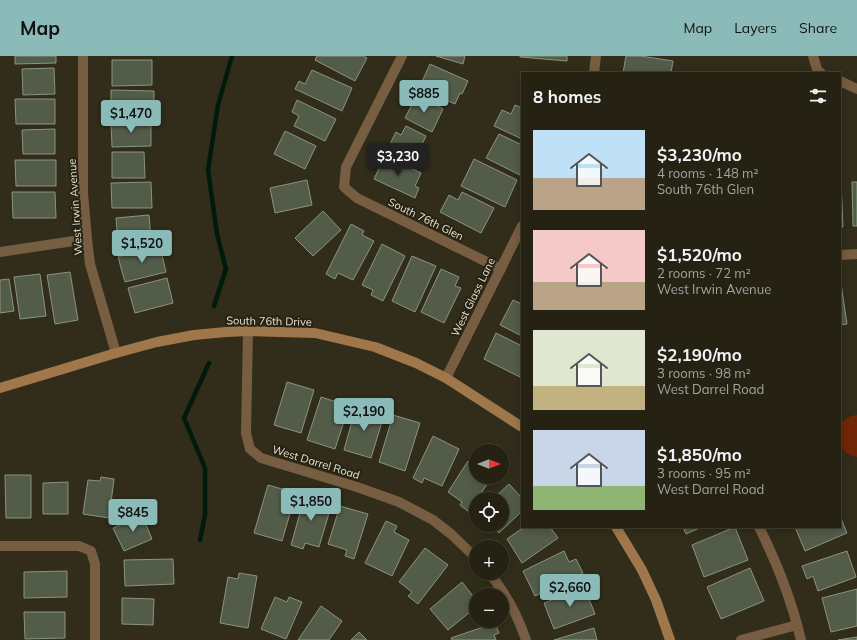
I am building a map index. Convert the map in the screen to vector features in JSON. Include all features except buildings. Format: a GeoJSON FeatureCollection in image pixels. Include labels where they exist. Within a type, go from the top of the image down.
{"type":"FeatureCollection","features":[{"type":"Feature","properties":{"kind":"street","name":"West Irwin Avenue"},"geometry":{"type":"LineString","coordinates":[[83,56],[83,193],[86,239],[90,264],[116,353]]}},
{"type":"Feature","properties":{"kind":"street","name":"South 76th Glen"},"geometry":{"type":"LineString","coordinates":[[402,56],[346,166],[344,187],[356,198],[500,269]]}},
{"type":"Feature","properties":{"kind":"street"},"geometry":{"type":"LineString","coordinates":[[594,72],[596,56]]}},
{"type":"Feature","properties":{"kind":"street"},"geometry":{"type":"LineString","coordinates":[[813,56],[818,72]]}},
{"type":"Feature","properties":{"kind":"street"},"geometry":{"type":"LineString","coordinates":[[841,81],[857,89]]}},
{"type":"Feature","properties":{"kind":"street","name":"West Glass Lane"},"geometry":{"type":"LineString","coordinates":[[446,378],[521,228]]}},
{"type":"Feature","properties":{"kind":"street"},"geometry":{"type":"LineString","coordinates":[[0,252],[86,239]]}},
{"type":"Feature","properties":{"kind":"street"},"geometry":{"type":"LineString","coordinates":[[841,254],[857,254]]}},
{"type":"Feature","properties":{"kind":"street","name":"South 76th Drive"},"geometry":{"type":"LineString","coordinates":[[0,388],[116,353],[157,342],[194,335],[248,331],[314,333],[375,347],[416,363],[446,378],[521,426]]}},
{"type":"Feature","properties":{"kind":"street","name":"West Darrel Road"},"geometry":{"type":"LineString","coordinates":[[248,331],[246,433],[250,448],[261,458],[350,485],[399,502],[433,520],[451,534],[469,551]]}},
{"type":"Feature","properties":{"kind":"street"},"geometry":{"type":"LineString","coordinates":[[617,528],[642,570],[656,600],[670,640]]}},
{"type":"Feature","properties":{"kind":"street"},"geometry":{"type":"LineString","coordinates":[[760,528],[783,579],[801,640]]}},
{"type":"Feature","properties":{"kind":"street"},"geometry":{"type":"LineString","coordinates":[[0,546],[79,546],[91,551],[95,564],[95,640]]}},
{"type":"Feature","properties":{"kind":"street"},"geometry":{"type":"LineString","coordinates":[[495,580],[514,610],[526,640]]}},
{"type":"Feature","properties":{"kind":"street"},"geometry":{"type":"LineString","coordinates":[[741,640],[797,625]]}},
{"type":"Feature","properties":{"kind":"shaded area"},"geometry":{"type":"Polygon","coordinates":[[[857,415],[857,457],[845,452],[841,446],[841,424],[849,417],[857,415]]]}},
{"type":"Feature","properties":{"kind":"waterway"},"geometry":{"type":"LineString","coordinates":[[214,306],[226,269],[217,234],[208,170],[218,105],[232,56]]}},
{"type":"Feature","properties":{"kind":"waterway"},"geometry":{"type":"LineString","coordinates":[[200,540],[205,515],[205,468],[184,418],[209,363]]}}]}
